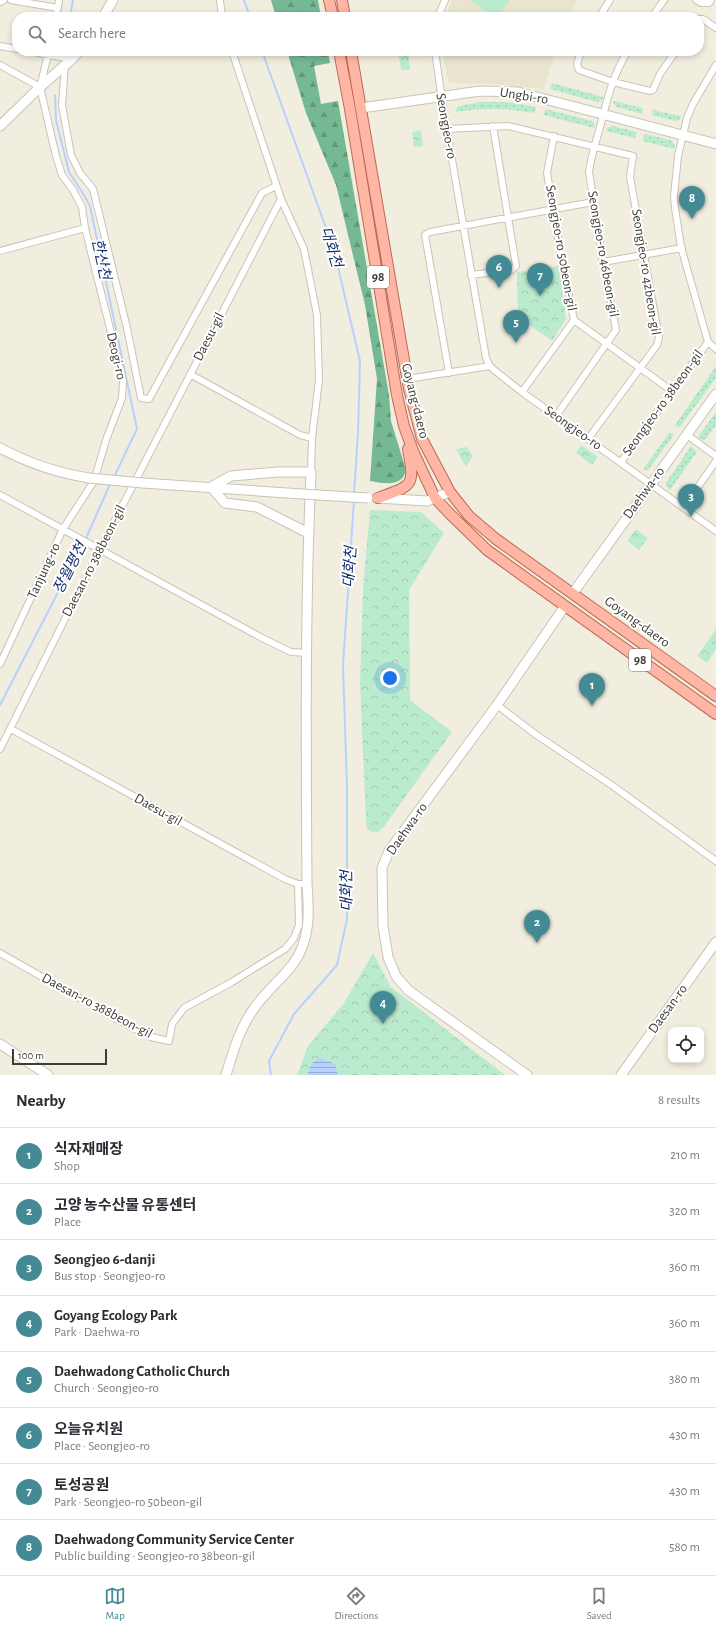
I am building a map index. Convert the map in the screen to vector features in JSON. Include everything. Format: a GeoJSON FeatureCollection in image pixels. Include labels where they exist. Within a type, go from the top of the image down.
{"type":"FeatureCollection","features":[{"type":"Feature","properties":{"kind":"main road"},"geometry":{"type":"LineString","coordinates":[[329,0],[332,12]]}},
{"type":"Feature","properties":{"kind":"main road"},"geometry":{"type":"LineString","coordinates":[[342,0],[344,12]]}},
{"type":"Feature","properties":{"kind":"main road","name":"Goyang-daero"},"geometry":{"type":"LineString","coordinates":[[340,56],[353,124],[397,395],[404,426],[413,451],[436,498],[450,514],[488,550],[716,714]]}},
{"type":"Feature","properties":{"kind":"main road","name":"Goyang-daero"},"geometry":{"type":"LineString","coordinates":[[352,56],[407,379],[422,439],[450,492],[469,516],[496,539],[716,696]]}},
{"type":"Feature","properties":{"kind":"main road"},"geometry":{"type":"LineString","coordinates":[[373,498],[404,487],[412,478],[404,426]]}},
{"type":"Feature","properties":{"kind":"street"},"geometry":{"type":"LineString","coordinates":[[0,2],[4,0]]}},
{"type":"Feature","properties":{"kind":"street"},"geometry":{"type":"LineString","coordinates":[[11,0],[58,8]]}},
{"type":"Feature","properties":{"kind":"street"},"geometry":{"type":"LineString","coordinates":[[57,12],[59,0]]}},
{"type":"Feature","properties":{"kind":"street"},"geometry":{"type":"LineString","coordinates":[[106,12],[113,0]]}},
{"type":"Feature","properties":{"kind":"street"},"geometry":{"type":"LineString","coordinates":[[220,0],[221,12]]}},
{"type":"Feature","properties":{"kind":"street"},"geometry":{"type":"LineString","coordinates":[[440,12],[446,0]]}},
{"type":"Feature","properties":{"kind":"street"},"geometry":{"type":"LineString","coordinates":[[602,12],[610,0]]}},
{"type":"Feature","properties":{"kind":"street"},"geometry":{"type":"LineString","coordinates":[[696,0],[701,3],[710,1]]}},
{"type":"Feature","properties":{"kind":"street"},"geometry":{"type":"LineString","coordinates":[[655,12],[661,1]]}},
{"type":"Feature","properties":{"kind":"street"},"geometry":{"type":"LineString","coordinates":[[704,20],[716,28]]}},
{"type":"Feature","properties":{"kind":"street"},"geometry":{"type":"LineString","coordinates":[[0,46],[12,49]]}},
{"type":"Feature","properties":{"kind":"street","name":"Deogi-ro"},"geometry":{"type":"LineString","coordinates":[[47,56],[40,87],[56,156],[62,175],[73,190],[82,207],[85,228],[123,381],[122,398],[92,479]]}},
{"type":"Feature","properties":{"kind":"street"},"geometry":{"type":"LineString","coordinates":[[55,56],[68,62]]}},
{"type":"Feature","properties":{"kind":"street"},"geometry":{"type":"LineString","coordinates":[[0,126],[74,56]]}},
{"type":"Feature","properties":{"kind":"street"},"geometry":{"type":"LineString","coordinates":[[226,1075],[237,1037],[253,1010],[294,963],[306,938],[309,910],[302,884],[308,533],[312,438],[319,380],[318,315],[304,249],[276,186],[234,56]]}},
{"type":"Feature","properties":{"kind":"street","name":"Seongjeo-ro"},"geometry":{"type":"LineString","coordinates":[[436,56],[446,129],[464,225],[471,275],[486,358],[490,366],[522,392],[716,531]]}},
{"type":"Feature","properties":{"kind":"street"},"geometry":{"type":"LineString","coordinates":[[579,56],[576,64],[579,70],[613,82],[653,90],[660,74],[673,56]]}},
{"type":"Feature","properties":{"kind":"street","name":"Seongjeo-ro 46beon-gil"},"geometry":{"type":"LineString","coordinates":[[556,416],[616,330],[603,262],[589,172],[590,158],[595,146],[603,114],[618,67],[625,56]]}},
{"type":"Feature","properties":{"kind":"street"},"geometry":{"type":"LineString","coordinates":[[68,62],[62,105],[71,156],[80,173],[94,190],[127,328],[141,398],[149,399],[262,193],[276,186]]}},
{"type":"Feature","properties":{"kind":"street"},"geometry":{"type":"LineString","coordinates":[[0,65],[40,87]]}},
{"type":"Feature","properties":{"kind":"street"},"geometry":{"type":"LineString","coordinates":[[683,134],[693,104],[716,65]]}},
{"type":"Feature","properties":{"kind":"street","name":"Ungbi-ro"},"geometry":{"type":"LineString","coordinates":[[361,108],[480,91],[518,92],[683,134],[716,144]]}},
{"type":"Feature","properties":{"kind":"street"},"geometry":{"type":"LineString","coordinates":[[471,275],[512,270],[516,266],[493,126]]}},
{"type":"Feature","properties":{"kind":"street"},"geometry":{"type":"LineString","coordinates":[[446,129],[508,126],[595,146]]}},
{"type":"Feature","properties":{"kind":"street","name":"Seongjeo-ro 38beon-gil"},"geometry":{"type":"LineString","coordinates":[[621,462],[708,342],[682,248],[675,208],[674,196],[678,156],[683,134]]}},
{"type":"Feature","properties":{"kind":"street","name":"Seongjeo-ro 50beon-gil"},"geometry":{"type":"LineString","coordinates":[[522,392],[574,320],[547,173],[554,136]]}},
{"type":"Feature","properties":{"kind":"street","name":"Seongjeo-ro 42beon-gil"},"geometry":{"type":"LineString","coordinates":[[588,439],[657,345],[659,338],[630,177],[633,156],[595,146]]}},
{"type":"Feature","properties":{"kind":"street","name":"Daesu-gil"},"geometry":{"type":"LineString","coordinates":[[281,199],[190,374],[300,436],[312,438]]}},
{"type":"Feature","properties":{"kind":"street"},"geometry":{"type":"LineString","coordinates":[[449,373],[425,235],[430,232],[464,225],[593,202]]}},
{"type":"Feature","properties":{"kind":"street"},"geometry":{"type":"LineString","coordinates":[[0,251],[85,228]]}},
{"type":"Feature","properties":{"kind":"street"},"geometry":{"type":"LineString","coordinates":[[603,262],[682,248]]}},
{"type":"Feature","properties":{"kind":"street"},"geometry":{"type":"LineString","coordinates":[[574,320],[672,391]]}},
{"type":"Feature","properties":{"kind":"street"},"geometry":{"type":"LineString","coordinates":[[708,342],[716,349]]}},
{"type":"Feature","properties":{"kind":"street"},"geometry":{"type":"LineString","coordinates":[[407,379],[490,366]]}},
{"type":"Feature","properties":{"kind":"street","name":"Daesan-ro 388beon-gil"},"geometry":{"type":"LineString","coordinates":[[0,749],[97,548],[190,374]]}},
{"type":"Feature","properties":{"kind":"street","name":"Daehwa-ro"},"geometry":{"type":"LineString","coordinates":[[573,593],[716,394]]}},
{"type":"Feature","properties":{"kind":"street"},"geometry":{"type":"LineString","coordinates":[[687,435],[716,456]]}},
{"type":"Feature","properties":{"kind":"street"},"geometry":{"type":"LineString","coordinates":[[0,448],[15,456],[47,468],[69,475],[92,479],[302,494],[427,501],[450,492]]}},
{"type":"Feature","properties":{"kind":"street"},"geometry":{"type":"LineString","coordinates":[[684,507],[716,461]]}},
{"type":"Feature","properties":{"kind":"street"},"geometry":{"type":"LineString","coordinates":[[211,487],[231,476],[278,472],[311,472]]}},
{"type":"Feature","properties":{"kind":"street","name":"Tanjung-ro"},"geometry":{"type":"LineString","coordinates":[[0,664],[63,530],[92,479]]}},
{"type":"Feature","properties":{"kind":"street"},"geometry":{"type":"LineString","coordinates":[[211,487],[225,503],[257,507],[308,533]]}},
{"type":"Feature","properties":{"kind":"street"},"geometry":{"type":"LineString","coordinates":[[0,495],[264,639],[291,652],[307,653]]}},
{"type":"Feature","properties":{"kind":"street","name":"Daehwa-ro"},"geometry":{"type":"LineString","coordinates":[[527,1075],[408,990],[396,976],[388,958],[382,926],[382,868],[389,851],[497,704],[565,606]]}},
{"type":"Feature","properties":{"kind":"street"},"geometry":{"type":"LineString","coordinates":[[497,704],[535,734],[613,786],[716,861]]}},
{"type":"Feature","properties":{"kind":"street","name":"Daesu-gil"},"geometry":{"type":"LineString","coordinates":[[10,729],[285,879],[302,884]]}},
{"type":"Feature","properties":{"kind":"street","name":"Daesan-ro 388beon-gil"},"geometry":{"type":"LineString","coordinates":[[0,953],[131,1027],[151,1037],[170,1041],[172,1024],[184,1008],[232,982],[285,949],[294,938],[299,925],[302,884]]}},
{"type":"Feature","properties":{"kind":"street","name":"Daesan-ro"},"geometry":{"type":"LineString","coordinates":[[621,1075],[716,942]]}},
{"type":"Feature","properties":{"kind":"street"},"geometry":{"type":"LineString","coordinates":[[0,1044],[48,1075]]}},
{"type":"Feature","properties":{"kind":"shaded area"},"geometry":{"type":"Polygon","coordinates":[[[452,0],[577,0],[571,12],[447,12],[452,0]]]}},
{"type":"Feature","properties":{"kind":"shaded area"},"geometry":{"type":"Polygon","coordinates":[[[443,56],[554,56],[544,89],[492,84],[449,83],[443,56]]]}},
{"type":"Feature","properties":{"kind":"green space"},"geometry":{"type":"Polygon","coordinates":[[[271,0],[318,0],[320,12],[275,12],[271,0]]]}},
{"type":"Feature","properties":{"kind":"green space"},"geometry":{"type":"Polygon","coordinates":[[[470,0],[510,0],[502,12],[487,12],[470,0]]]}},
{"type":"Feature","properties":{"kind":"green space"},"geometry":{"type":"Polygon","coordinates":[[[289,56],[329,56],[330,63],[314,66],[321,104],[338,101],[389,395],[391,421],[406,470],[401,480],[397,482],[386,483],[370,481],[377,379],[365,305],[336,185],[306,113],[289,56]]]}},
{"type":"Feature","properties":{"kind":"green space"},"geometry":{"type":"Polygon","coordinates":[[[399,56],[409,56],[410,70],[401,70],[399,56]]]}},
{"type":"Feature","properties":{"kind":"green space"},"geometry":{"type":"Polygon","coordinates":[[[552,83],[603,97],[602,100],[597,102],[550,89],[552,83]]]}},
{"type":"Feature","properties":{"kind":"green space"},"geometry":{"type":"Polygon","coordinates":[[[614,101],[643,108],[642,114],[617,107],[613,103],[614,101]]]}},
{"type":"Feature","properties":{"kind":"green space"},"geometry":{"type":"Polygon","coordinates":[[[480,102],[506,102],[536,107],[534,113],[495,109],[456,112],[456,109],[459,106],[480,102]]]}},
{"type":"Feature","properties":{"kind":"green space"},"geometry":{"type":"Polygon","coordinates":[[[545,109],[592,121],[595,125],[594,128],[544,115],[545,109]]]}},
{"type":"Feature","properties":{"kind":"green space"},"geometry":{"type":"Polygon","coordinates":[[[653,110],[681,116],[680,120],[675,121],[652,115],[653,110]]]}},
{"type":"Feature","properties":{"kind":"green space"},"geometry":{"type":"Polygon","coordinates":[[[613,126],[637,132],[635,138],[606,131],[607,128],[613,126]]]}},
{"type":"Feature","properties":{"kind":"green space"},"geometry":{"type":"Polygon","coordinates":[[[421,130],[423,146],[414,147],[412,132],[421,130]]]}},
{"type":"Feature","properties":{"kind":"green space"},"geometry":{"type":"Polygon","coordinates":[[[644,134],[671,140],[675,145],[674,149],[643,141],[644,134]]]}},
{"type":"Feature","properties":{"kind":"green space"},"geometry":{"type":"Polygon","coordinates":[[[559,266],[566,319],[552,341],[518,317],[517,272],[559,266]]]}},
{"type":"Feature","properties":{"kind":"green space"},"geometry":{"type":"Polygon","coordinates":[[[716,366],[716,378],[679,428],[675,425],[716,366]]]}},
{"type":"Feature","properties":{"kind":"green space"},"geometry":{"type":"Polygon","coordinates":[[[716,412],[716,425],[704,441],[698,437],[716,412]]]}},
{"type":"Feature","properties":{"kind":"green space"},"geometry":{"type":"Polygon","coordinates":[[[670,432],[674,435],[648,470],[643,469],[670,432]]]}},
{"type":"Feature","properties":{"kind":"green space"},"geometry":{"type":"Polygon","coordinates":[[[581,445],[598,457],[592,465],[576,453],[581,445]]]}},
{"type":"Feature","properties":{"kind":"green space"},"geometry":{"type":"Polygon","coordinates":[[[691,446],[697,452],[670,490],[666,486],[666,483],[691,446]]]}},
{"type":"Feature","properties":{"kind":"green space"},"geometry":{"type":"Polygon","coordinates":[[[467,447],[473,456],[466,467],[456,449],[467,447]]]}},
{"type":"Feature","properties":{"kind":"green space"},"geometry":{"type":"Polygon","coordinates":[[[370,510],[421,512],[444,533],[409,590],[410,700],[452,732],[383,828],[378,832],[372,832],[367,829],[366,821],[360,683],[363,588],[370,510]]]}},
{"type":"Feature","properties":{"kind":"green space"},"geometry":{"type":"Polygon","coordinates":[[[636,529],[648,538],[639,550],[627,541],[636,529]]]}},
{"type":"Feature","properties":{"kind":"green space"},"geometry":{"type":"Polygon","coordinates":[[[716,629],[716,649],[707,663],[697,656],[716,629]]]}},
{"type":"Feature","properties":{"kind":"green space"},"geometry":{"type":"Polygon","coordinates":[[[373,953],[391,987],[505,1075],[297,1075],[308,1046],[344,1003],[373,953]]]}},
{"type":"Feature","properties":{"kind":"water"},"geometry":{"type":"Polygon","coordinates":[[[322,1058],[335,1064],[338,1075],[308,1075],[312,1064],[322,1058]]]}},
{"type":"Feature","properties":{"kind":"waterway","name":"한산천"},"geometry":{"type":"LineString","coordinates":[[71,12],[73,0]]}},
{"type":"Feature","properties":{"kind":"waterway","name":"대화천"},"geometry":{"type":"LineString","coordinates":[[244,0],[248,12]]}},
{"type":"Feature","properties":{"kind":"waterway","name":"대화천"},"geometry":{"type":"LineString","coordinates":[[264,56],[334,250],[360,361],[358,432],[354,494]]}},
{"type":"Feature","properties":{"kind":"waterway","name":"한산천"},"geometry":{"type":"LineString","coordinates":[[55,95],[56,120],[69,172],[90,206],[137,429],[114,477]]}},
{"type":"Feature","properties":{"kind":"waterway","name":"장월평천"},"geometry":{"type":"LineString","coordinates":[[0,705],[87,536],[111,482]]}},
{"type":"Feature","properties":{"kind":"waterway","name":"대화천"},"geometry":{"type":"LineString","coordinates":[[271,1075],[269,1061],[294,1014],[337,965],[347,919],[347,788],[343,666],[354,500]]}},
{"type":"Feature","properties":{"kind":"place","name":"Daehwadong Community Service Center"},"geometry":{"type":"Point","coordinates":[692,219]}},
{"type":"Feature","properties":{"kind":"place","name":"오늘유치원"},"geometry":{"type":"Point","coordinates":[499,288]}},
{"type":"Feature","properties":{"kind":"place","name":"토성공원"},"geometry":{"type":"Point","coordinates":[540,296]}},
{"type":"Feature","properties":{"kind":"place","name":"Daehwadong Catholic Church"},"geometry":{"type":"Point","coordinates":[516,343]}},
{"type":"Feature","properties":{"kind":"place","name":"Seongjeo 6-danji"},"geometry":{"type":"Point","coordinates":[691,517]}},
{"type":"Feature","properties":{"kind":"place","name":"식자재매장"},"geometry":{"type":"Point","coordinates":[592,706]}},
{"type":"Feature","properties":{"kind":"place","name":"고양 농수산물 유통센터"},"geometry":{"type":"Point","coordinates":[537,943]}},
{"type":"Feature","properties":{"kind":"place","name":"Goyang Ecology Park"},"geometry":{"type":"Point","coordinates":[383,1024]}}]}
